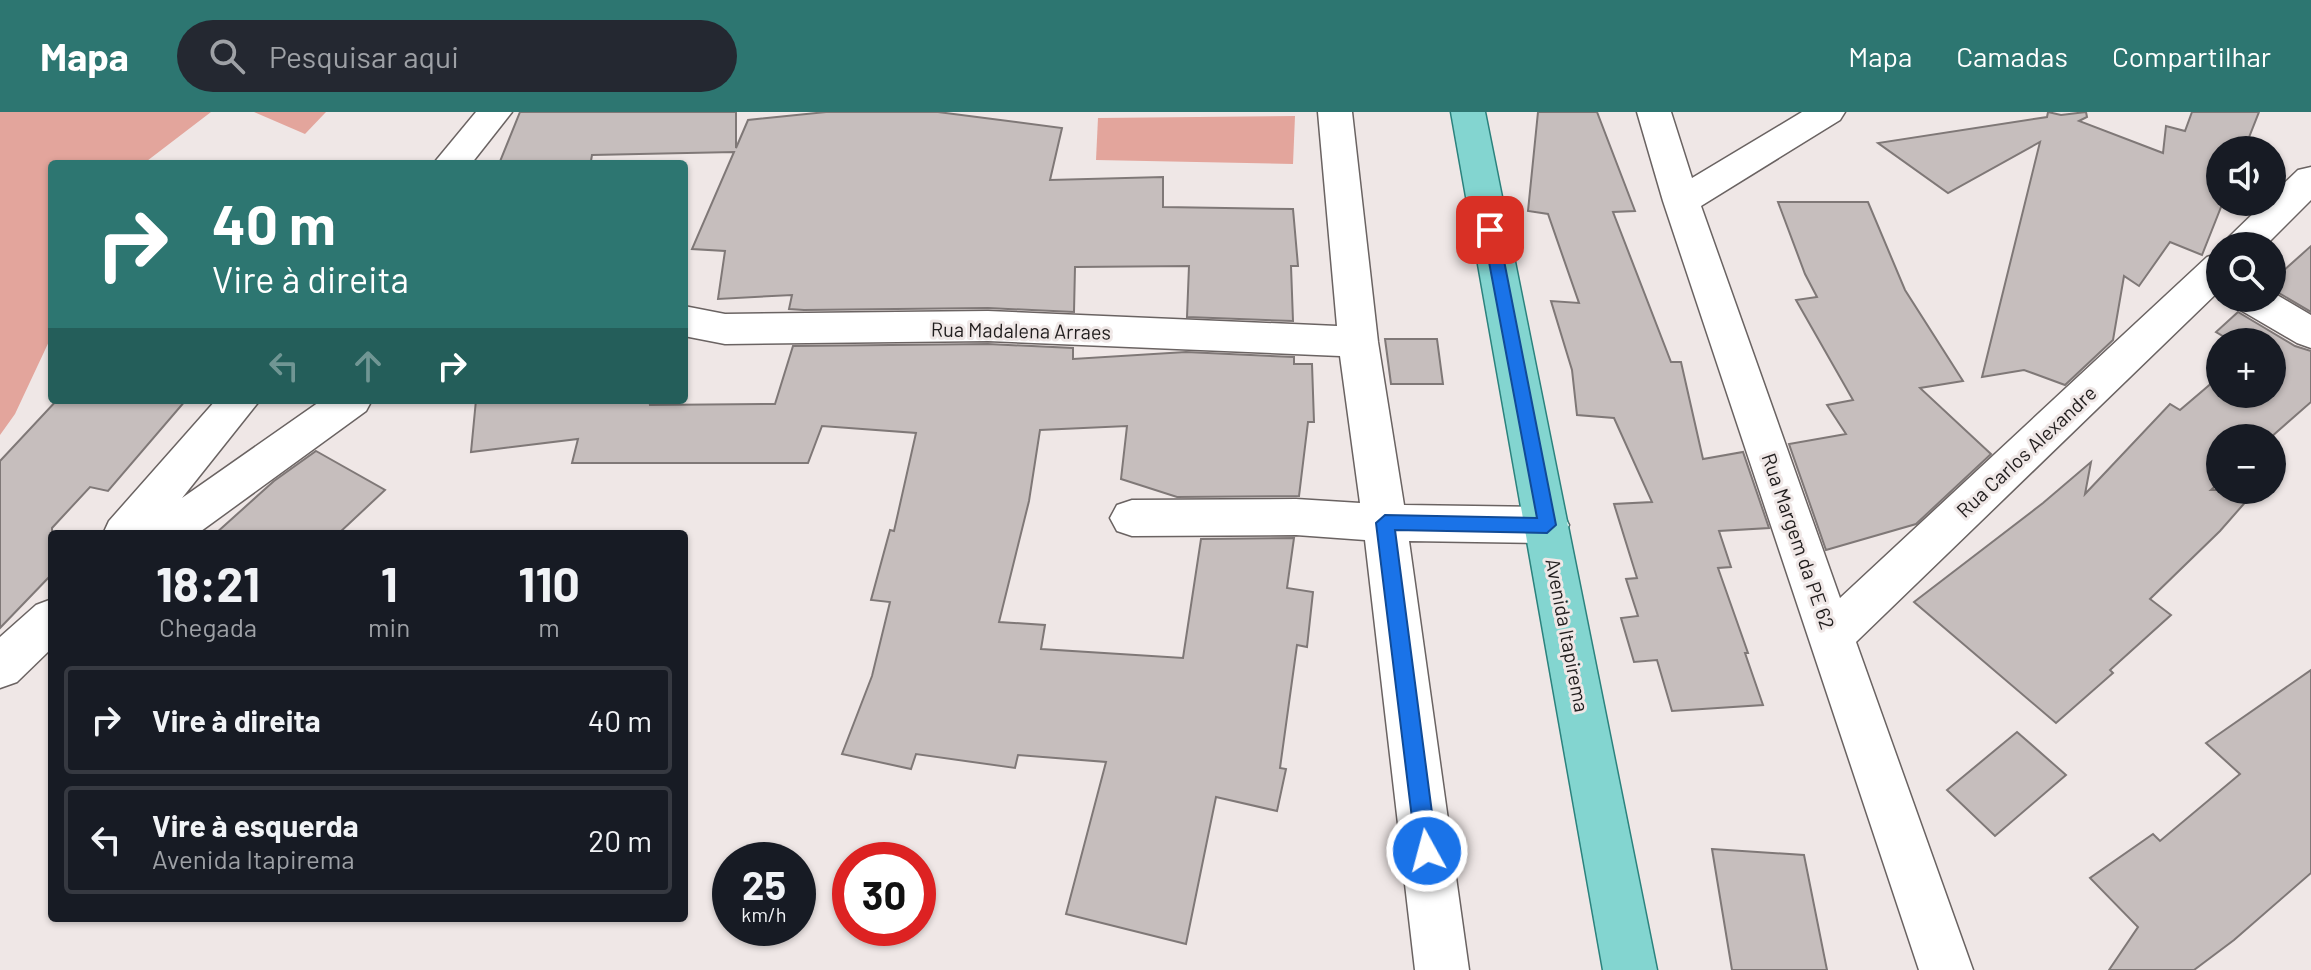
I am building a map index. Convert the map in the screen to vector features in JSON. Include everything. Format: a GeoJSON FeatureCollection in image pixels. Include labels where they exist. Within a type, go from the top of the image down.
{"type":"FeatureCollection","features":[{"type":"Feature","properties":{"kind":"main road","name":"Avenida Itapirema"},"geometry":{"type":"LineString","coordinates":[[1468,112],[1630,970]]}},
{"type":"Feature","properties":{"kind":"street"},"geometry":{"type":"LineString","coordinates":[[454,160],[495,112]]}},
{"type":"Feature","properties":{"kind":"street"},"geometry":{"type":"LineString","coordinates":[[1335,112],[1358,342],[1385,523],[1442,970]]}},
{"type":"Feature","properties":{"kind":"street","name":"Rua Margem da PE 62"},"geometry":{"type":"LineString","coordinates":[[1654,112],[1681,201],[1946,970]]}},
{"type":"Feature","properties":{"kind":"street"},"geometry":{"type":"LineString","coordinates":[[1681,201],[1828,112]]}},
{"type":"Feature","properties":{"kind":"street"},"geometry":{"type":"LineString","coordinates":[[2256,232],[2311,179]]}},
{"type":"Feature","properties":{"kind":"street","name":"Rua Carlos Alexandre"},"geometry":{"type":"LineString","coordinates":[[1832,635],[2206,284]]}},
{"type":"Feature","properties":{"kind":"street"},"geometry":{"type":"LineString","coordinates":[[2275,312],[2311,333]]}},
{"type":"Feature","properties":{"kind":"street","name":"Rua Madalena Arraes"},"geometry":{"type":"LineString","coordinates":[[688,322],[725,329],[988,326],[1358,342]]}},
{"type":"Feature","properties":{"kind":"street"},"geometry":{"type":"LineString","coordinates":[[128,530],[237,404]]}},
{"type":"Feature","properties":{"kind":"street"},"geometry":{"type":"LineString","coordinates":[[170,530],[346,404]]}},
{"type":"Feature","properties":{"kind":"street"},"geometry":{"type":"LineString","coordinates":[[1132,518],[1296,517],[1385,523],[1547,525]]}},
{"type":"Feature","properties":{"kind":"street"},"geometry":{"type":"LineString","coordinates":[[0,667],[48,623]]}},
{"type":"Feature","properties":{"kind":"shaded area"},"geometry":{"type":"Polygon","coordinates":[[[0,112],[211,112],[148,160],[48,160],[48,344],[15,414],[0,435],[0,112]]]}},
{"type":"Feature","properties":{"kind":"shaded area"},"geometry":{"type":"Polygon","coordinates":[[[254,112],[326,112],[305,134],[254,112]]]}},
{"type":"Feature","properties":{"kind":"shaded area"},"geometry":{"type":"Polygon","coordinates":[[[1295,116],[1293,164],[1096,160],[1098,118],[1295,116]]]}},
{"type":"Feature","properties":{"kind":"building"},"geometry":{"type":"Polygon","coordinates":[[[520,112],[736,112],[736,148],[748,120],[826,112],[938,112],[1062,128],[1050,180],[1163,177],[1163,207],[1293,209],[1298,266],[1291,266],[1293,321],[1187,317],[1189,266],[1075,267],[1074,312],[988,308],[804,310],[789,309],[792,295],[718,299],[725,251],[692,249],[734,152],[592,155],[591,160],[501,160],[520,112]]]}},
{"type":"Feature","properties":{"kind":"building"},"geometry":{"type":"Polygon","coordinates":[[[1538,112],[1597,112],[1635,211],[1613,212],[1671,362],[1681,362],[1703,459],[1743,452],[1769,528],[1719,531],[1731,567],[1718,568],[1763,705],[1672,711],[1657,660],[1634,662],[1621,618],[1638,616],[1626,579],[1637,578],[1614,504],[1652,502],[1614,418],[1577,415],[1572,370],[1551,301],[1579,303],[1548,214],[1528,211],[1538,112]]]}},
{"type":"Feature","properties":{"kind":"building"},"geometry":{"type":"Polygon","coordinates":[[[2048,112],[2061,115],[2086,112],[2087,117],[2079,121],[2163,153],[2166,126],[2185,131],[2192,112],[2259,112],[2250,136],[2206,136],[2206,216],[2217,216],[2211,232],[2206,232],[2202,255],[2170,242],[2139,286],[2124,276],[2113,340],[2065,385],[2024,370],[1982,377],[2040,142],[1948,193],[1878,143],[2047,117],[2048,112]]]}},
{"type":"Feature","properties":{"kind":"building"},"geometry":{"type":"Polygon","coordinates":[[[1778,202],[1868,202],[1905,290],[1963,381],[1920,388],[1991,454],[1916,524],[1826,550],[1789,444],[1846,434],[1827,405],[1853,400],[1796,300],[1817,297],[1778,202]]]}},
{"type":"Feature","properties":{"kind":"building"},"geometry":{"type":"Polygon","coordinates":[[[2311,246],[2311,312],[2286,297],[2286,268],[2311,246]]]}},
{"type":"Feature","properties":{"kind":"building"},"geometry":{"type":"Polygon","coordinates":[[[2238,312],[2265,328],[2220,328],[2238,312]]]}},
{"type":"Feature","properties":{"kind":"building"},"geometry":{"type":"Polygon","coordinates":[[[1385,339],[1437,339],[1443,384],[1391,384],[1385,339]]]}},
{"type":"Feature","properties":{"kind":"building"},"geometry":{"type":"Polygon","coordinates":[[[2286,341],[2311,351],[2311,402],[2286,424],[2206,424],[2206,504],[2244,504],[2150,599],[2171,615],[2110,670],[2113,673],[2056,723],[1914,602],[2091,462],[2085,494],[2170,404],[2180,410],[2206,388],[2206,408],[2286,408],[2286,341]]]}},
{"type":"Feature","properties":{"kind":"building"},"geometry":{"type":"Polygon","coordinates":[[[988,344],[1073,348],[1073,359],[1186,352],[1294,357],[1294,364],[1312,364],[1314,422],[1308,422],[1299,496],[1177,497],[1121,479],[1127,426],[1040,430],[1029,501],[999,622],[1045,625],[1041,649],[1183,658],[1201,539],[1294,538],[1287,588],[1313,592],[1307,647],[1297,645],[1280,768],[1286,769],[1277,811],[1216,797],[1186,944],[1066,914],[1106,762],[1018,755],[1015,768],[916,754],[911,769],[842,754],[872,676],[890,602],[871,600],[890,530],[894,531],[916,433],[822,426],[808,463],[572,463],[578,439],[471,452],[476,404],[775,404],[793,346],[988,344]]]}},
{"type":"Feature","properties":{"kind":"building"},"geometry":{"type":"Polygon","coordinates":[[[53,404],[183,404],[108,491],[90,487],[52,530],[48,530],[48,578],[0,628],[0,461],[53,404]]]}},
{"type":"Feature","properties":{"kind":"building"},"geometry":{"type":"Polygon","coordinates":[[[316,451],[385,490],[342,530],[219,530],[274,481],[316,451]]]}},
{"type":"Feature","properties":{"kind":"building"},"geometry":{"type":"Polygon","coordinates":[[[2311,670],[2311,873],[2234,940],[2194,970],[2109,970],[2138,927],[2090,878],[2153,834],[2160,841],[2240,774],[2206,743],[2311,670]]]}},
{"type":"Feature","properties":{"kind":"building"},"geometry":{"type":"Polygon","coordinates":[[[2017,732],[2066,775],[1995,836],[1947,790],[2017,732]]]}},
{"type":"Feature","properties":{"kind":"building"},"geometry":{"type":"Polygon","coordinates":[[[1712,849],[1804,855],[1827,970],[1732,970],[1712,849]]]}},
{"type":"Feature","properties":{"kind":"route"},"geometry":{"type":"LineString","coordinates":[[1427,851],[1385,523],[1547,525],[1490,230]]}}]}
